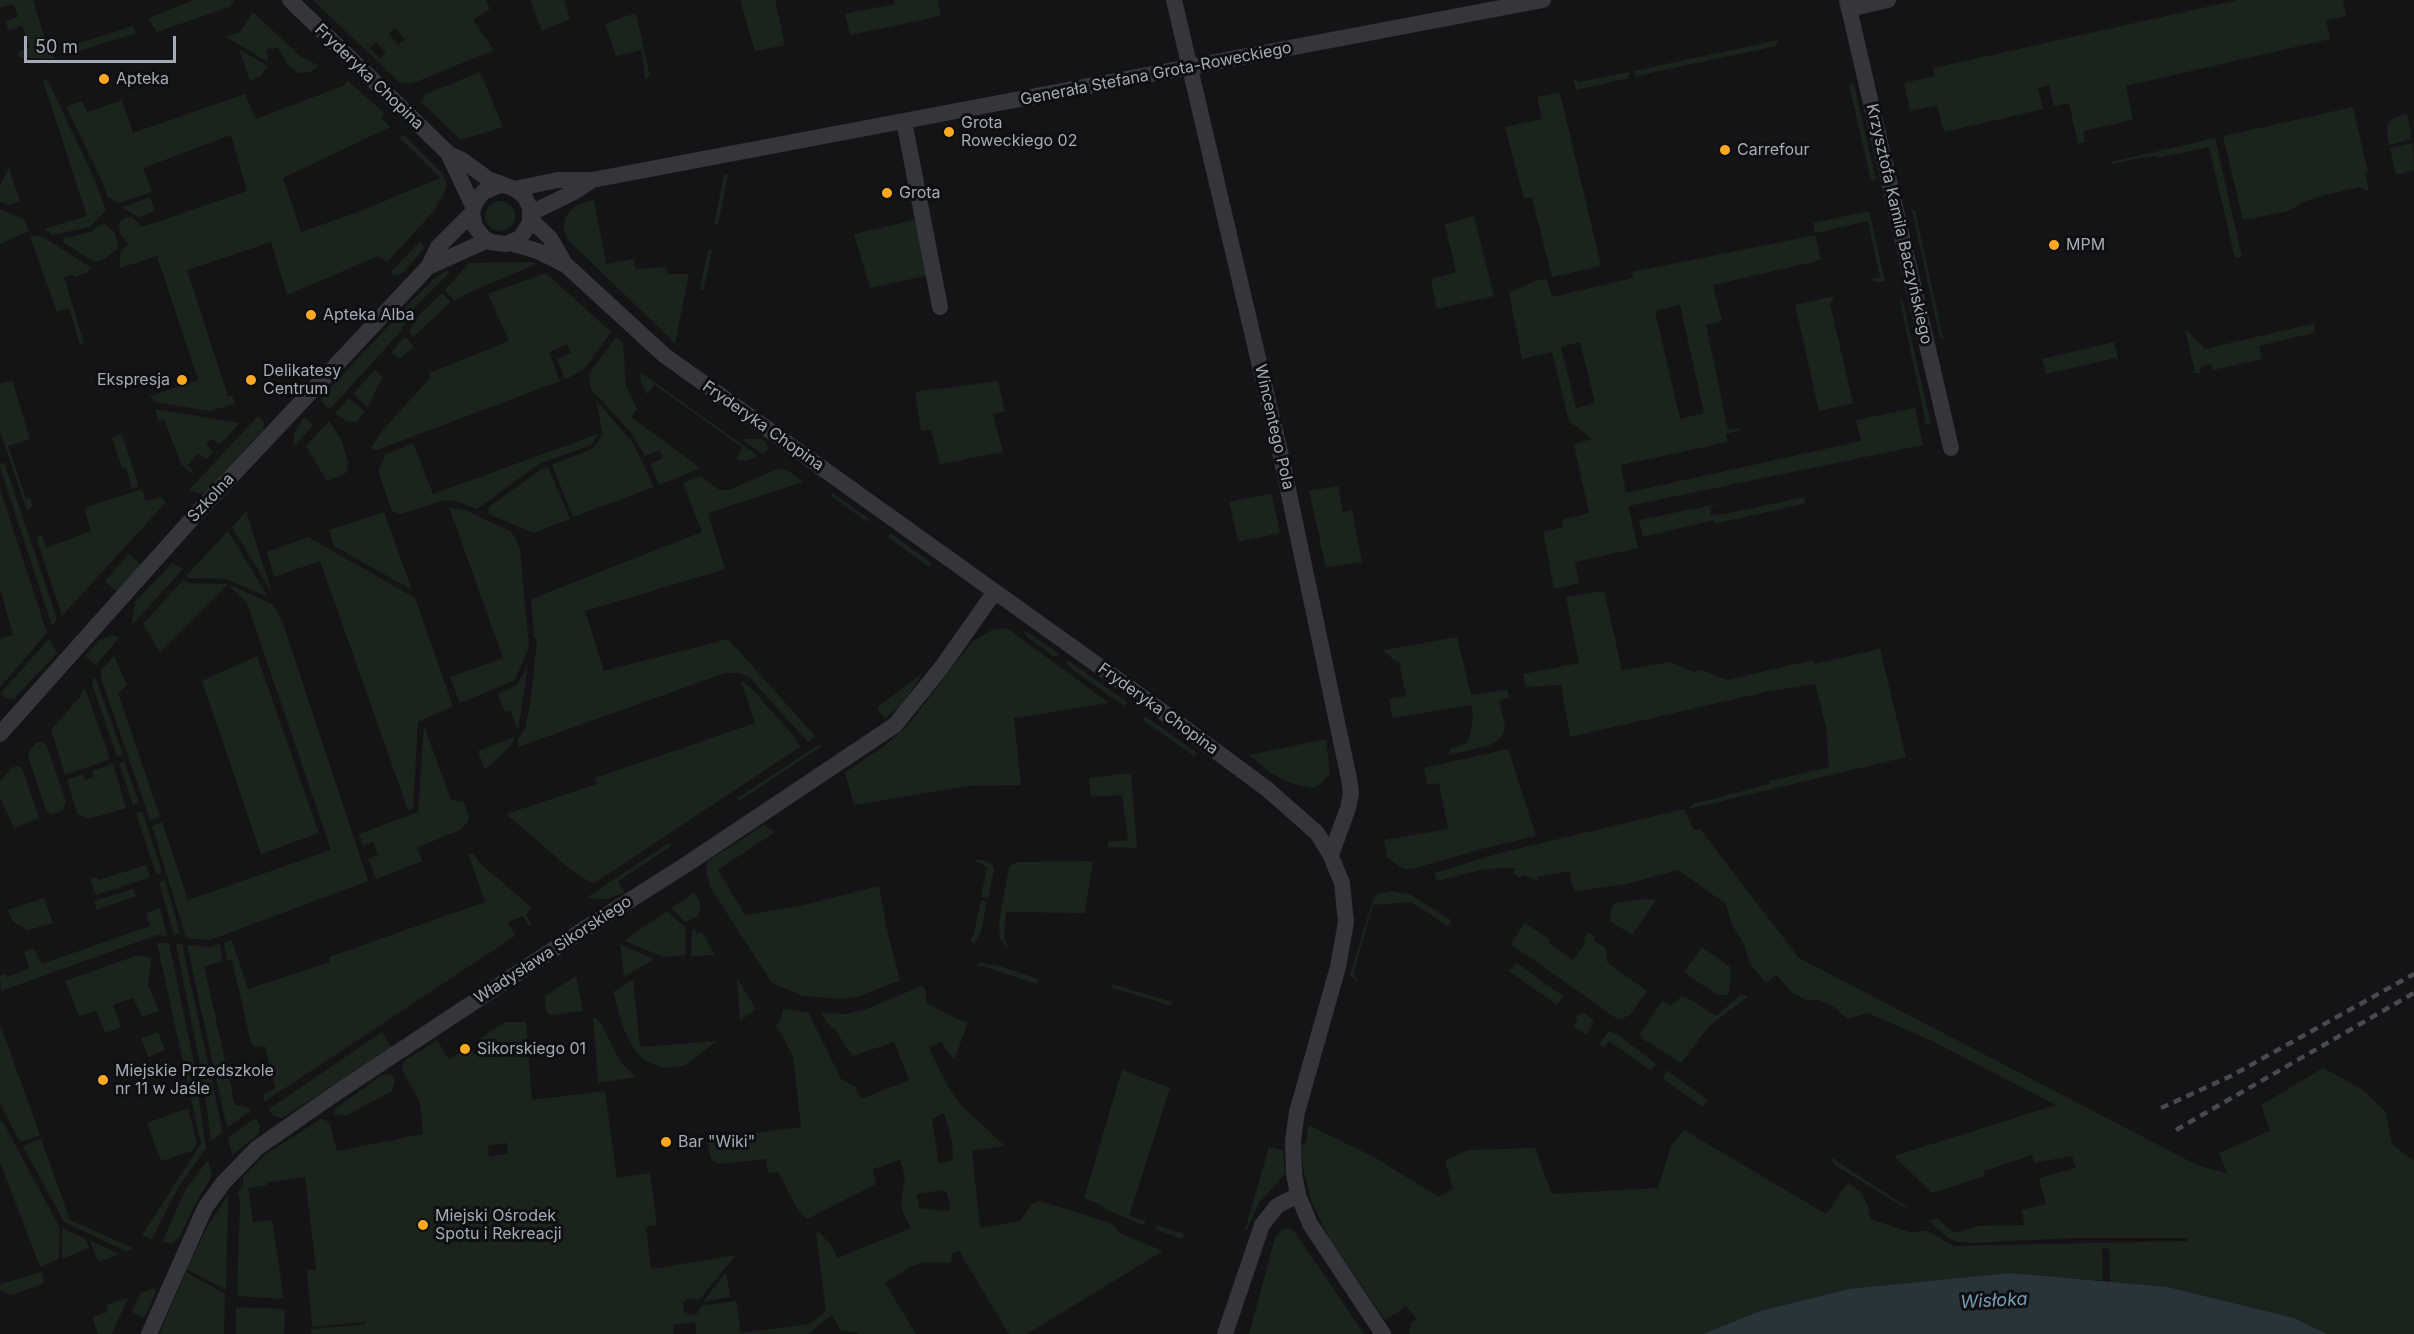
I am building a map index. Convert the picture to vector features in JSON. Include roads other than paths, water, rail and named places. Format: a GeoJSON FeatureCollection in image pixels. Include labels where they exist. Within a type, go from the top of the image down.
{"type":"FeatureCollection","features":[{"type":"Feature","properties":{"kind":"street","name":"Fryderyka Chopina"},"geometry":{"type":"LineString","coordinates":[[290,0],[448,153]]}},
{"type":"Feature","properties":{"kind":"street","name":"Wincentego Pola"},"geometry":{"type":"LineString","coordinates":[[1174,0],[1281,456],[1349,779],[1351,793],[1348,808],[1331,855]]}},
{"type":"Feature","properties":{"kind":"street","name":"Generała Stefana Grota-Roweckiego"},"geometry":{"type":"LineString","coordinates":[[592,180],[1543,0]]}},
{"type":"Feature","properties":{"kind":"street"},"geometry":{"type":"LineString","coordinates":[[1848,4],[1888,0]]}},
{"type":"Feature","properties":{"kind":"street","name":"Krzysztofa Kamila Baczyńskiego"},"geometry":{"type":"LineString","coordinates":[[1848,4],[1951,448]]}},
{"type":"Feature","properties":{"kind":"street"},"geometry":{"type":"LineString","coordinates":[[904,121],[940,307]]}},
{"type":"Feature","properties":{"kind":"street"},"geometry":{"type":"LineString","coordinates":[[448,153],[525,197],[531,216],[550,238],[566,265]]}},
{"type":"Feature","properties":{"kind":"street"},"geometry":{"type":"LineString","coordinates":[[448,153],[473,209],[475,227],[488,240],[538,251],[566,265]]}},
{"type":"Feature","properties":{"kind":"street"},"geometry":{"type":"LineString","coordinates":[[428,267],[442,241],[473,209],[483,192],[558,180],[592,180]]}},
{"type":"Feature","properties":{"kind":"street"},"geometry":{"type":"LineString","coordinates":[[510,243],[526,232],[531,216],[592,180]]}},
{"type":"Feature","properties":{"kind":"street"},"geometry":{"type":"LineString","coordinates":[[428,267],[488,240]]}},
{"type":"Feature","properties":{"kind":"street","name":"Fryderyka Chopina"},"geometry":{"type":"LineString","coordinates":[[566,265],[658,351],[786,440],[994,593],[1159,709],[1267,789],[1311,827],[1331,855],[1345,898],[1345,932],[1294,1123],[1294,1173],[1298,1195],[1316,1234],[1380,1330]]}},
{"type":"Feature","properties":{"kind":"street","name":"Szkolna"},"geometry":{"type":"LineString","coordinates":[[0,734],[198,512],[428,267]]}},
{"type":"Feature","properties":{"kind":"street","name":"Władysława Sikorskiego"},"geometry":{"type":"LineString","coordinates":[[149,1334],[205,1208],[223,1183],[258,1148],[339,1091],[684,866],[895,724],[946,662],[994,593]]}},
{"type":"Feature","properties":{"kind":"street"},"geometry":{"type":"LineString","coordinates":[[1225,1334],[1262,1225],[1277,1206],[1298,1195]]}},
{"type":"Feature","properties":{"kind":"water","name":"Wisłoka"},"geometry":{"type":"Polygon","coordinates":[[[2011,1273],[2168,1287],[2294,1318],[2327,1334],[1703,1334],[1760,1311],[1850,1289],[2011,1273]]]}},
{"type":"Feature","properties":{"kind":"railway"},"geometry":{"type":"LineString","coordinates":[[2161,1108],[2231,1076],[2414,974]]}},
{"type":"Feature","properties":{"kind":"railway"},"geometry":{"type":"LineString","coordinates":[[2176,1130],[2414,993]]}},
{"type":"Feature","properties":{"kind":"place","name":"Apteka"},"geometry":{"type":"Point","coordinates":[104,79]}},
{"type":"Feature","properties":{"kind":"place","name":"Grota Roweckiego 02"},"geometry":{"type":"Point","coordinates":[949,132]}},
{"type":"Feature","properties":{"kind":"place","name":"Carrefour"},"geometry":{"type":"Point","coordinates":[1725,150]}},
{"type":"Feature","properties":{"kind":"place","name":"Grota"},"geometry":{"type":"Point","coordinates":[887,193]}},
{"type":"Feature","properties":{"kind":"place","name":"MPM"},"geometry":{"type":"Point","coordinates":[2054,245]}},
{"type":"Feature","properties":{"kind":"place","name":"Apteka Alba"},"geometry":{"type":"Point","coordinates":[311,315]}},
{"type":"Feature","properties":{"kind":"place","name":"Ekspresja"},"geometry":{"type":"Point","coordinates":[182,380]}},
{"type":"Feature","properties":{"kind":"place","name":"Delikatesy Centrum"},"geometry":{"type":"Point","coordinates":[251,380]}},
{"type":"Feature","properties":{"kind":"place","name":"Sikorskiego 01"},"geometry":{"type":"Point","coordinates":[465,1049]}},
{"type":"Feature","properties":{"kind":"place","name":"Miejskie Przedszkole nr 11 w Jaśle"},"geometry":{"type":"Point","coordinates":[103,1080]}},
{"type":"Feature","properties":{"kind":"place","name":"Bar \"Wiki\""},"geometry":{"type":"Point","coordinates":[666,1142]}},
{"type":"Feature","properties":{"kind":"place","name":"Miejski Ośrodek Spotu i Rekreacji"},"geometry":{"type":"Point","coordinates":[423,1225]}}]}
